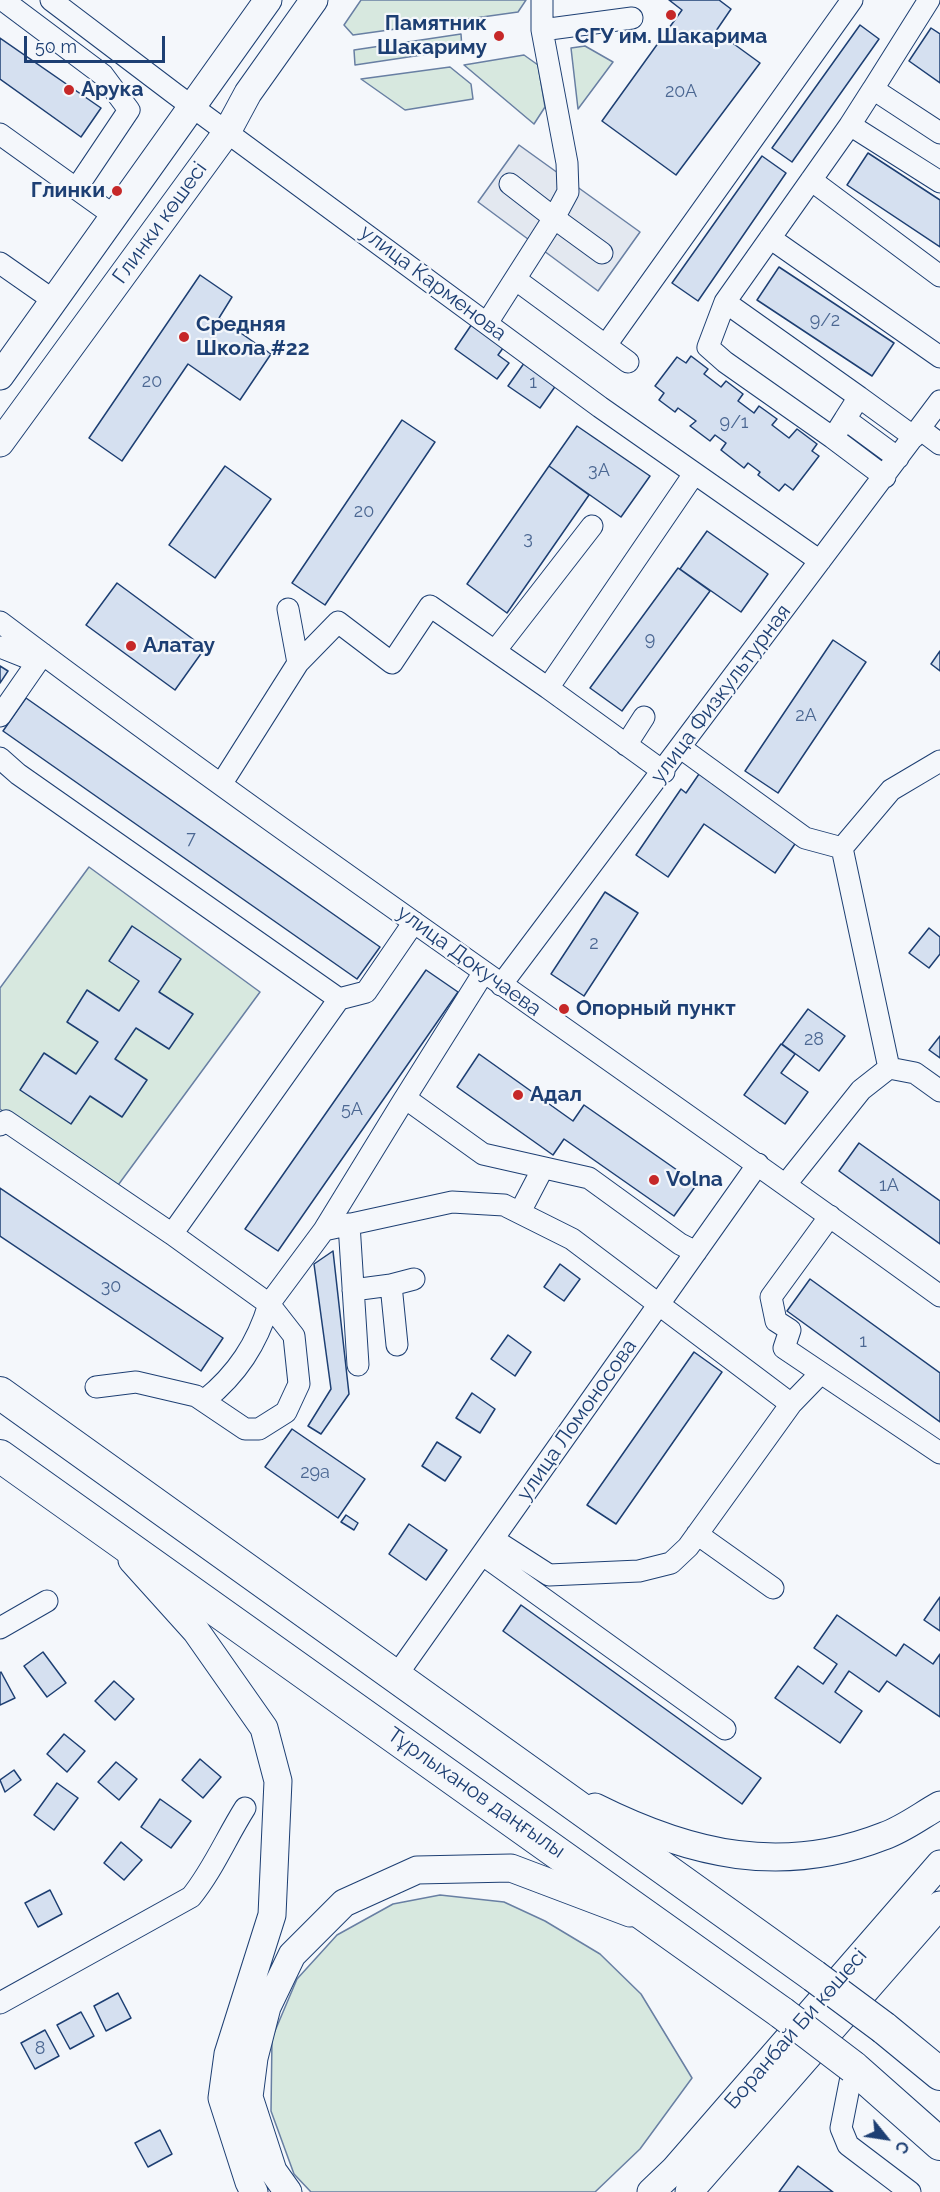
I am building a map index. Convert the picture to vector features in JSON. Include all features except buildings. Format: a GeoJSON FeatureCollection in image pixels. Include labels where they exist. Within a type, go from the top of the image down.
{"type":"FeatureCollection","features":[{"type":"Feature","properties":{"kind":"highway"},"geometry":{"type":"LineString","coordinates":[[0,1393],[814,1976],[884,2028],[940,2074]]}},
{"type":"Feature","properties":{"kind":"highway","name":"Тұрлыханов даңғылы"},"geometry":{"type":"LineString","coordinates":[[0,1456],[659,1923],[782,2013],[854,2067],[940,2145]]}},
{"type":"Feature","properties":{"kind":"main road","name":"Глинки көшесі"},"geometry":{"type":"LineString","coordinates":[[2,370],[113,215],[150,168],[268,0]]}},
{"type":"Feature","properties":{"kind":"main road","name":"Глинки көшесі"},"geometry":{"type":"LineString","coordinates":[[0,442],[227,132],[248,93],[314,0]]}},
{"type":"Feature","properties":{"kind":"main road"},"geometry":{"type":"LineString","coordinates":[[107,1532],[196,1632],[264,1728],[278,1781],[272,1916],[228,2054],[222,2098],[254,2192]]}},
{"type":"Feature","properties":{"kind":"main road"},"geometry":{"type":"LineString","coordinates":[[535,1777],[635,1827],[704,1849],[762,1858],[825,1855],[886,1835],[940,1805]]}},
{"type":"Feature","properties":{"kind":"main road","name":"Боранбай Би көшесі"},"geometry":{"type":"LineString","coordinates":[[651,2192],[674,2170],[940,1864]]}},
{"type":"Feature","properties":{"kind":"main road"},"geometry":{"type":"LineString","coordinates":[[288,2192],[273,2171],[249,2097],[254,2058],[267,2007],[292,1955],[344,1903],[417,1870],[511,1868],[659,1923]]}},
{"type":"Feature","properties":{"kind":"main road","name":"Боранбай Би көшесі"},"geometry":{"type":"LineString","coordinates":[[690,2192],[940,1905]]}},
{"type":"Feature","properties":{"kind":"street"},"geometry":{"type":"LineString","coordinates":[[3,0],[103,75],[129,110],[76,189]]}},
{"type":"Feature","properties":{"kind":"street","name":"улица Карменова"},"geometry":{"type":"LineString","coordinates":[[51,0],[192,107],[487,323],[694,474],[820,561]]}},
{"type":"Feature","properties":{"kind":"street"},"geometry":{"type":"LineString","coordinates":[[487,323],[568,192],[567,163],[542,30],[542,0]]}},
{"type":"Feature","properties":{"kind":"street"},"geometry":{"type":"LineString","coordinates":[[606,345],[852,0]]}},
{"type":"Feature","properties":{"kind":"street"},"geometry":{"type":"LineString","coordinates":[[885,477],[725,362],[708,346],[725,302],[850,125],[929,0]]}},
{"type":"Feature","properties":{"kind":"street"},"geometry":{"type":"LineString","coordinates":[[542,30],[632,18]]}},
{"type":"Feature","properties":{"kind":"street"},"geometry":{"type":"LineString","coordinates":[[873,89],[940,133]]}},
{"type":"Feature","properties":{"kind":"street"},"geometry":{"type":"LineString","coordinates":[[850,125],[940,182]]}},
{"type":"Feature","properties":{"kind":"street"},"geometry":{"type":"LineString","coordinates":[[0,134],[113,215]]}},
{"type":"Feature","properties":{"kind":"street"},"geometry":{"type":"LineString","coordinates":[[811,180],[940,276]]}},
{"type":"Feature","properties":{"kind":"street"},"geometry":{"type":"LineString","coordinates":[[510,184],[602,253]]}},
{"type":"Feature","properties":{"kind":"street"},"geometry":{"type":"LineString","coordinates":[[770,238],[940,357]]}},
{"type":"Feature","properties":{"kind":"street"},"geometry":{"type":"LineString","coordinates":[[0,263],[53,300]]}},
{"type":"Feature","properties":{"kind":"street"},"geometry":{"type":"LineString","coordinates":[[515,279],[628,362]]}},
{"type":"Feature","properties":{"kind":"street"},"geometry":{"type":"LineString","coordinates":[[725,302],[859,397],[917,433],[940,444]]}},
{"type":"Feature","properties":{"kind":"street"},"geometry":{"type":"LineString","coordinates":[[833,438],[859,397]]}},
{"type":"Feature","properties":{"kind":"street","name":"улица Физкультурная"},"geometry":{"type":"LineString","coordinates":[[501,985],[664,772],[940,401]]}},
{"type":"Feature","properties":{"kind":"street"},"geometry":{"type":"LineString","coordinates":[[845,419],[898,459]]}},
{"type":"Feature","properties":{"kind":"street"},"geometry":{"type":"LineString","coordinates":[[548,688],[694,474]]}},
{"type":"Feature","properties":{"kind":"street"},"geometry":{"type":"LineString","coordinates":[[495,651],[592,526]]}},
{"type":"Feature","properties":{"kind":"street"},"geometry":{"type":"LineString","coordinates":[[222,783],[298,663],[338,622],[392,663],[430,606],[664,772]]}},
{"type":"Feature","properties":{"kind":"street"},"geometry":{"type":"LineString","coordinates":[[288,609],[298,663]]}},
{"type":"Feature","properties":{"kind":"street","name":"улица Докучаева"},"geometry":{"type":"LineString","coordinates":[[0,622],[40,658],[222,783],[501,985],[758,1164],[940,1296]]}},
{"type":"Feature","properties":{"kind":"street"},"geometry":{"type":"LineString","coordinates":[[0,647],[40,658],[0,716]]}},
{"type":"Feature","properties":{"kind":"street"},"geometry":{"type":"LineString","coordinates":[[626,745],[644,717]]}},
{"type":"Feature","properties":{"kind":"street"},"geometry":{"type":"LineString","coordinates":[[681,748],[805,838],[842,848]]}},
{"type":"Feature","properties":{"kind":"street"},"geometry":{"type":"LineString","coordinates":[[0,758],[18,774],[339,999]]}},
{"type":"Feature","properties":{"kind":"street"},"geometry":{"type":"LineString","coordinates":[[842,848],[891,790],[940,761]]}},
{"type":"Feature","properties":{"kind":"street"},"geometry":{"type":"LineString","coordinates":[[842,848],[889,1068]]}},
{"type":"Feature","properties":{"kind":"street"},"geometry":{"type":"LineString","coordinates":[[172,1234],[339,999],[366,992],[414,922]]}},
{"type":"Feature","properties":{"kind":"street"},"geometry":{"type":"LineString","coordinates":[[205,1400],[225,1383],[245,1359],[261,1332],[269,1304],[324,1230],[484,972]]}},
{"type":"Feature","properties":{"kind":"street"},"geometry":{"type":"LineString","coordinates":[[786,1184],[861,1090],[889,1068],[915,1073],[940,1091]]}},
{"type":"Feature","properties":{"kind":"street"},"geometry":{"type":"LineString","coordinates":[[405,1098],[483,1154],[589,1178],[680,1244],[696,1252]]}},
{"type":"Feature","properties":{"kind":"street"},"geometry":{"type":"LineString","coordinates":[[0,1125],[6,1121],[172,1234],[269,1304],[294,1336],[299,1384],[286,1412],[259,1429],[245,1429],[205,1400],[136,1382],[96,1387]]}},
{"type":"Feature","properties":{"kind":"street","name":"улица Ломоносова"},"geometry":{"type":"LineString","coordinates":[[396,1676],[758,1164]]}},
{"type":"Feature","properties":{"kind":"street"},"geometry":{"type":"LineString","coordinates":[[519,1212],[543,1168]]}},
{"type":"Feature","properties":{"kind":"street"},"geometry":{"type":"LineString","coordinates":[[324,1230],[452,1202],[504,1204],[572,1239],[791,1404]]}},
{"type":"Feature","properties":{"kind":"street"},"geometry":{"type":"LineString","coordinates":[[831,1216],[771,1297],[777,1321],[790,1330],[784,1348],[940,1453]]}},
{"type":"Feature","properties":{"kind":"street"},"geometry":{"type":"LineString","coordinates":[[349,1224],[358,1365]]}},
{"type":"Feature","properties":{"kind":"street"},"geometry":{"type":"LineString","coordinates":[[353,1290],[391,1285],[414,1279]]}},
{"type":"Feature","properties":{"kind":"street"},"geometry":{"type":"LineString","coordinates":[[391,1285],[397,1345]]}},
{"type":"Feature","properties":{"kind":"street"},"geometry":{"type":"LineString","coordinates":[[488,1547],[549,1575],[639,1571],[671,1563],[697,1534],[791,1404],[821,1373]]}},
{"type":"Feature","properties":{"kind":"street"},"geometry":{"type":"LineString","coordinates":[[697,1534],[773,1588]]}},
{"type":"Feature","properties":{"kind":"street"},"geometry":{"type":"LineString","coordinates":[[488,1547],[725,1729]]}},
{"type":"Feature","properties":{"kind":"street"},"geometry":{"type":"LineString","coordinates":[[0,1628],[47,1601]]}},
{"type":"Feature","properties":{"kind":"street"},"geometry":{"type":"LineString","coordinates":[[0,2003],[191,1898],[209,1875],[220,1848],[245,1808]]}},
{"type":"Feature","properties":{"kind":"street"},"geometry":{"type":"LineString","coordinates":[[854,2067],[841,2128],[848,2145],[910,2192]]}},
{"type":"Feature","properties":{"kind":"shaded area"},"geometry":{"type":"Polygon","coordinates":[[[361,0],[526,0],[518,12],[353,35],[344,25],[361,0]]]}},
{"type":"Feature","properties":{"kind":"shaded area"},"geometry":{"type":"Polygon","coordinates":[[[461,34],[462,49],[355,65],[354,50],[461,34]]]}},
{"type":"Feature","properties":{"kind":"shaded area"},"geometry":{"type":"Polygon","coordinates":[[[585,46],[613,62],[578,109],[571,48],[585,46]]]}},
{"type":"Feature","properties":{"kind":"shaded area"},"geometry":{"type":"Polygon","coordinates":[[[524,55],[538,65],[545,107],[534,124],[464,65],[524,55]]]}},
{"type":"Feature","properties":{"kind":"shaded area"},"geometry":{"type":"Polygon","coordinates":[[[450,67],[471,84],[473,99],[405,110],[361,79],[450,67]]]}},
{"type":"Feature","properties":{"kind":"shaded area"},"geometry":{"type":"Polygon","coordinates":[[[519,145],[640,232],[598,291],[478,202],[519,145]]]}},
{"type":"Feature","properties":{"kind":"shaded area"},"geometry":{"type":"Polygon","coordinates":[[[89,867],[260,992],[113,1192],[0,1109],[0,988],[89,867]]]}},
{"type":"Feature","properties":{"kind":"shaded area"},"geometry":{"type":"Polygon","coordinates":[[[440,1895],[504,1902],[545,1921],[600,1954],[641,1994],[692,2078],[640,2149],[595,2192],[311,2192],[294,2174],[271,2111],[272,2038],[297,1979],[337,1935],[393,1904],[440,1895]]]}},
{"type":"Feature","properties":{"kind":"place","name":"СГУ им. Шакарима"},"geometry":{"type":"Point","coordinates":[671,15]}},
{"type":"Feature","properties":{"kind":"place","name":"Памятник Шакариму"},"geometry":{"type":"Point","coordinates":[499,36]}},
{"type":"Feature","properties":{"kind":"place","name":"Арука"},"geometry":{"type":"Point","coordinates":[69,90]}},
{"type":"Feature","properties":{"kind":"place","name":"Глинки"},"geometry":{"type":"Point","coordinates":[117,191]}},
{"type":"Feature","properties":{"kind":"place","name":"Средняя Школа #22"},"geometry":{"type":"Point","coordinates":[184,337]}},
{"type":"Feature","properties":{"kind":"place","name":"Алатау"},"geometry":{"type":"Point","coordinates":[131,646]}},
{"type":"Feature","properties":{"kind":"place","name":"Опорный пункт"},"geometry":{"type":"Point","coordinates":[564,1009]}},
{"type":"Feature","properties":{"kind":"place","name":"Адал"},"geometry":{"type":"Point","coordinates":[518,1095]}},
{"type":"Feature","properties":{"kind":"place","name":"Volna"},"geometry":{"type":"Point","coordinates":[654,1180]}}]}
